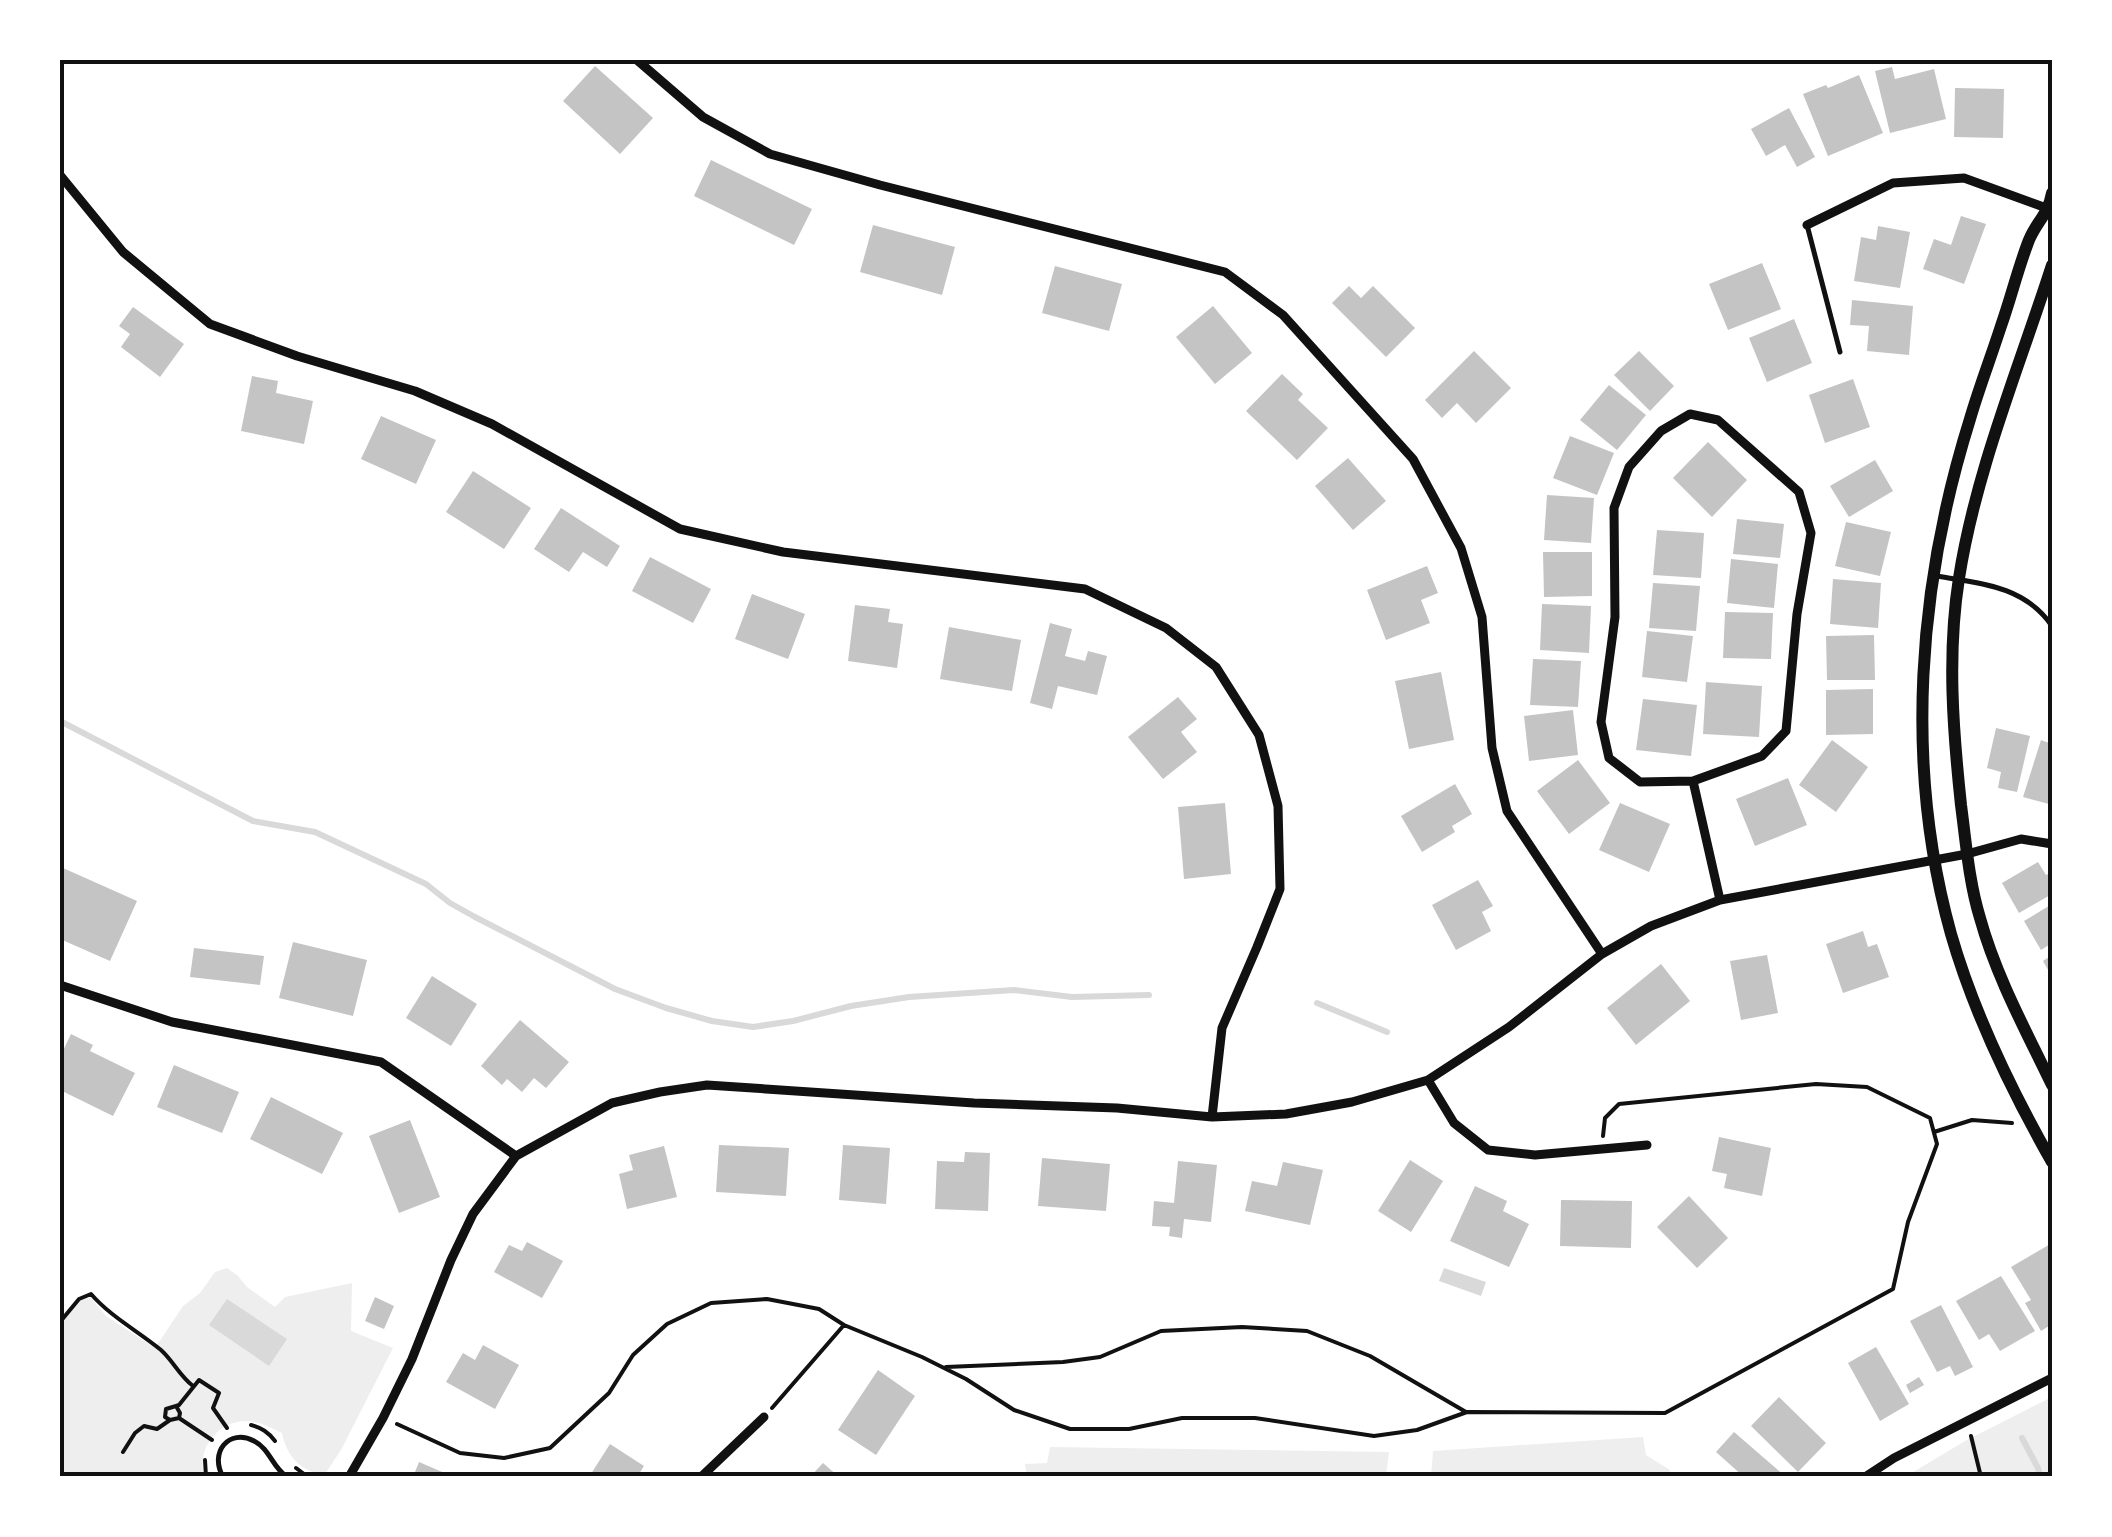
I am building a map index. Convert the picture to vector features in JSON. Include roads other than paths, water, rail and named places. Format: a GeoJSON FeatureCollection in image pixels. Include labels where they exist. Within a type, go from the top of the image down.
{"type":"FeatureCollection","features":[{"type":"Feature","properties":{"kind":"main road"},"geometry":{"type":"LineString","coordinates":[[2052,193],[2051,212],[2030,236],[1969,422],[1939,540],[1922,660],[1925,789],[1934,860],[1952,934],[1980,1016],[2052,1162]]}},
{"type":"Feature","properties":{"kind":"main road"},"geometry":{"type":"LineString","coordinates":[[2052,264],[1995,430],[1959,580],[1952,663],[1952,725],[1967,854],[1979,917],[1992,955],[2052,1086]]}},
{"type":"Feature","properties":{"kind":"street"},"geometry":{"type":"LineString","coordinates":[[636,60],[704,117],[770,154],[1226,272],[1283,315],[1413,460],[1461,548],[1482,617],[1492,748],[1508,811],[1602,954]]}},
{"type":"Feature","properties":{"kind":"street"},"geometry":{"type":"LineString","coordinates":[[60,175],[123,252],[210,324],[297,356],[414,391],[492,424],[680,529],[783,552],[1086,589],[1166,628],[1216,667],[1259,736],[1278,806],[1280,889],[1222,1028],[1212,1117]]}},
{"type":"Feature","properties":{"kind":"street"},"geometry":{"type":"LineString","coordinates":[[1807,224],[1893,183],[1964,178],[2051,212]]}},
{"type":"Feature","properties":{"kind":"street"},"geometry":{"type":"LineString","coordinates":[[1690,414],[1718,420],[1800,492],[1811,533],[1796,614],[1786,731],[1762,756],[1692,781],[1640,782],[1609,758],[1601,722],[1614,618],[1614,508],[1629,468],[1661,431],[1690,414]]}},
{"type":"Feature","properties":{"kind":"street"},"geometry":{"type":"LineString","coordinates":[[1692,781],[1720,900]]}},
{"type":"Feature","properties":{"kind":"street"},"geometry":{"type":"LineString","coordinates":[[349,1477],[384,1418],[412,1359],[472,1214],[516,1156],[612,1103],[707,1085],[1212,1117],[1286,1114],[1352,1102],[1428,1080],[1509,1027],[1602,954],[1651,926],[1720,900],[1967,854],[2021,840],[2052,844]]}},
{"type":"Feature","properties":{"kind":"street"},"geometry":{"type":"LineString","coordinates":[[60,984],[172,1022],[381,1062],[516,1156]]}},
{"type":"Feature","properties":{"kind":"street"},"geometry":{"type":"LineString","coordinates":[[1428,1080],[1454,1123],[1488,1150],[1534,1155],[1647,1145]]}},
{"type":"Feature","properties":{"kind":"street"},"geometry":{"type":"LineString","coordinates":[[1866,1477],[1894,1458],[2052,1378]]}},
{"type":"Feature","properties":{"kind":"street"},"geometry":{"type":"LineString","coordinates":[[701,1477],[764,1417]]}},
{"type":"Feature","properties":{"kind":"lane"},"geometry":{"type":"LineString","coordinates":[[1807,224],[1840,352]]}},
{"type":"Feature","properties":{"kind":"lane"},"geometry":{"type":"LineString","coordinates":[[1933,575],[2011,590],[2041,610],[2052,626]]}},
{"type":"Feature","properties":{"kind":"lane"},"geometry":{"type":"LineString","coordinates":[[224,1477],[217,1466],[217,1455],[223,1446],[244,1437],[258,1442],[286,1477]]}},
{"type":"Feature","properties":{"kind":"waterway"},"geometry":{"type":"LineString","coordinates":[[60,721],[253,821],[315,832],[426,884],[475,917],[615,989],[712,1021],[753,1027],[909,997],[1014,990],[1072,997],[1149,995]]}},
{"type":"Feature","properties":{"kind":"waterway"},"geometry":{"type":"LineString","coordinates":[[1317,1003],[1387,1032]]}},
{"type":"Feature","properties":{"kind":"waterway"},"geometry":{"type":"LineString","coordinates":[[2022,1438],[2040,1477]]}}]}
